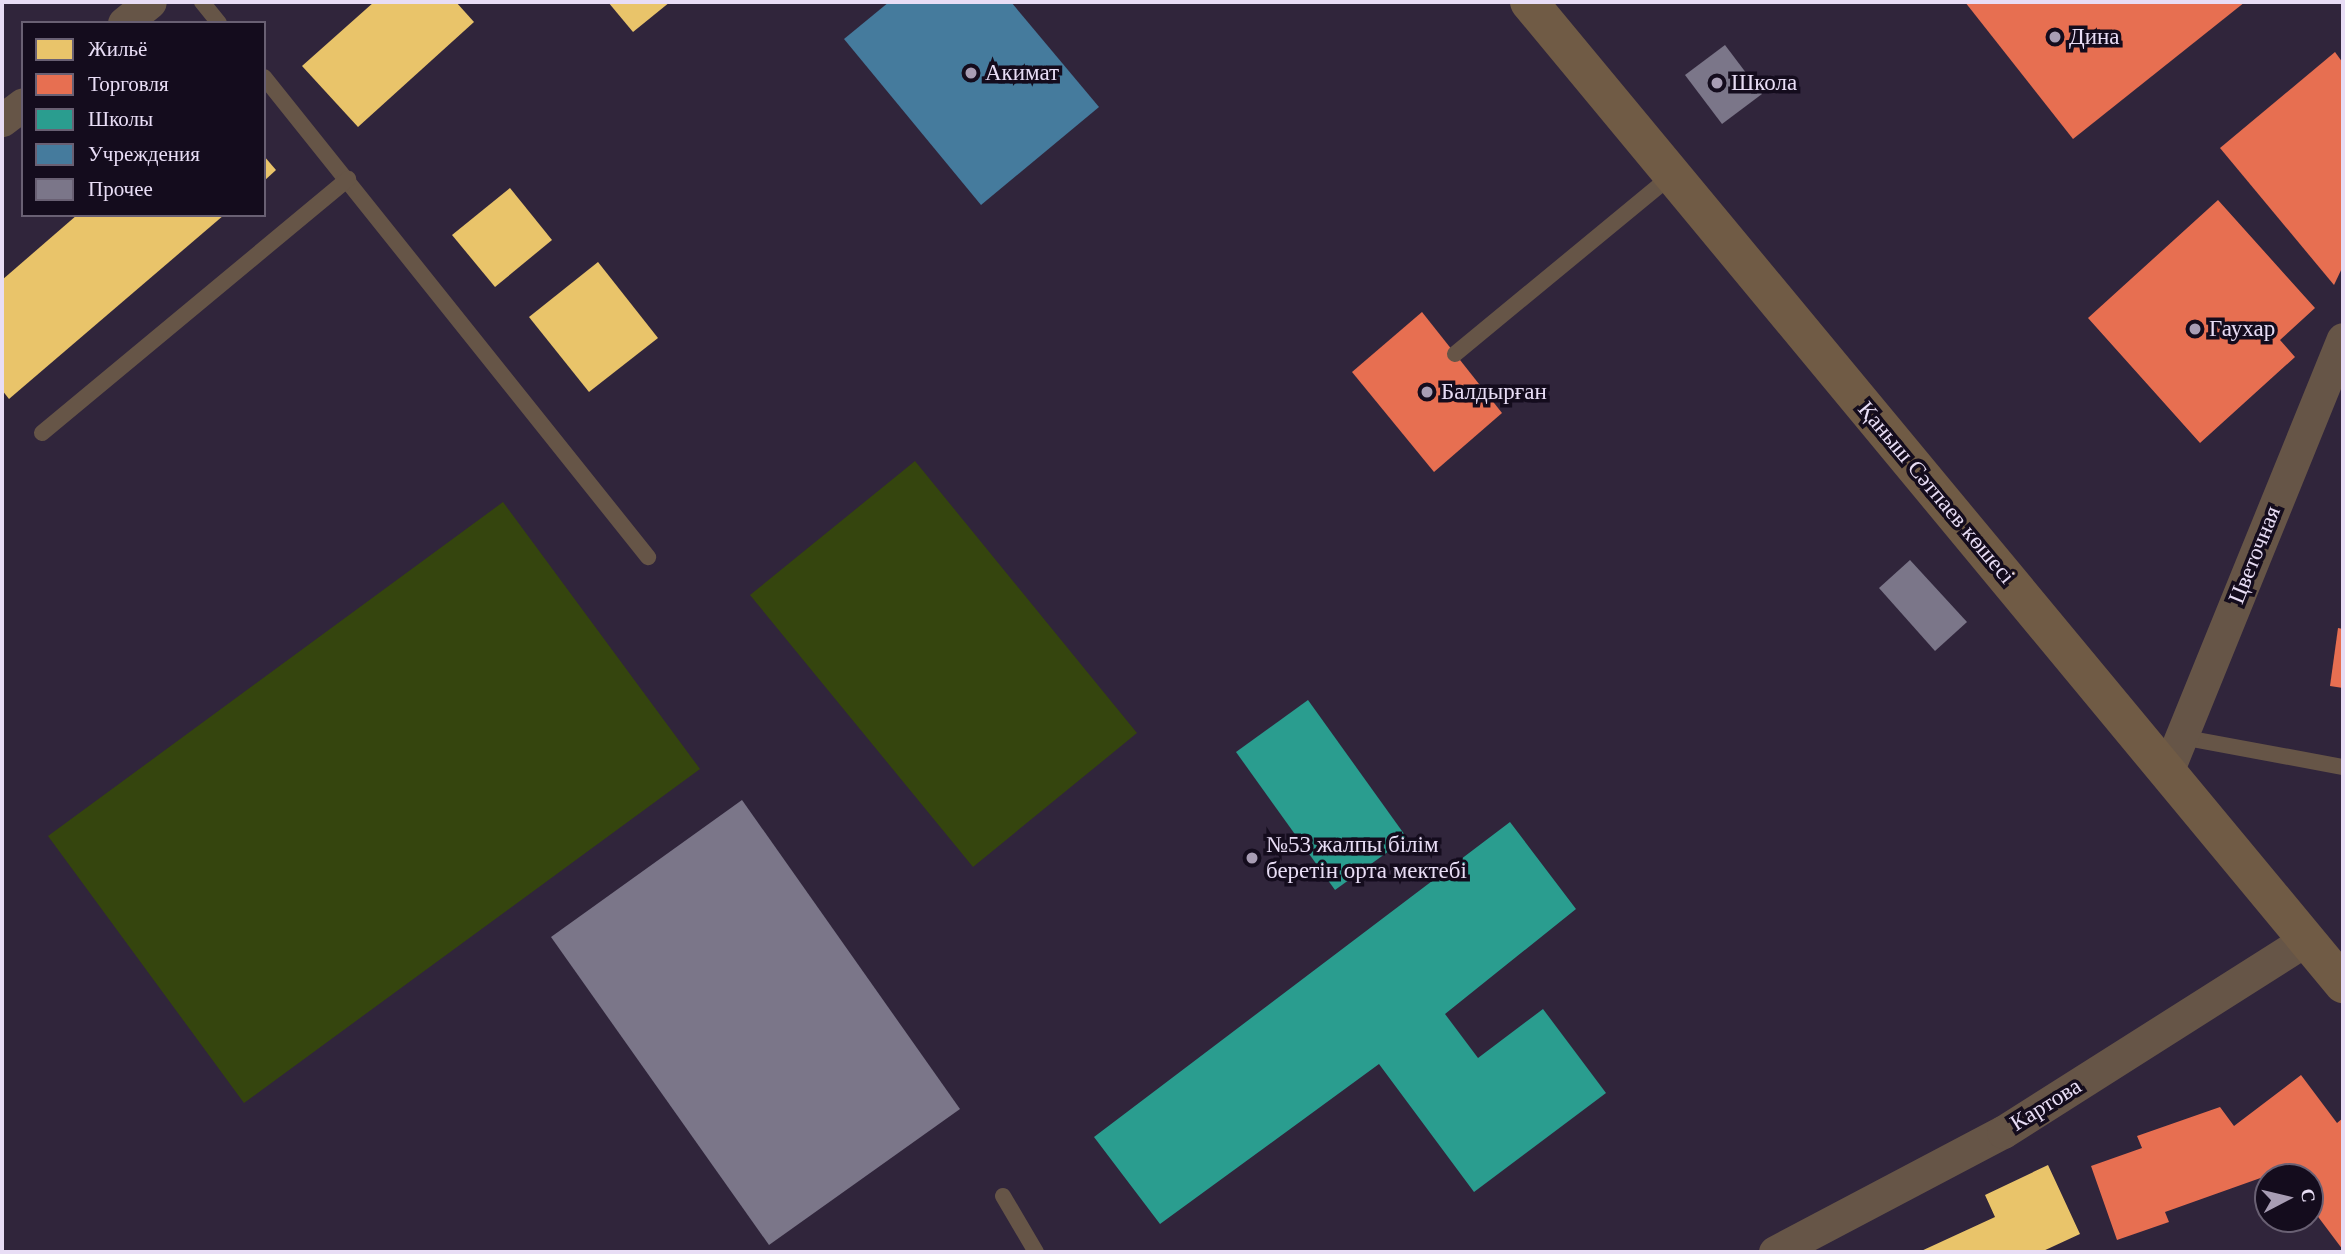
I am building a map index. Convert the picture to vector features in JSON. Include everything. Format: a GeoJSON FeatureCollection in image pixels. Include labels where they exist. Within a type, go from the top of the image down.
{"type":"FeatureCollection","features":[{"type":"Feature","properties":{"kind":"street"},"geometry":{"type":"LineString","coordinates":[[126,21],[150,2]]}},
{"type":"Feature","properties":{"kind":"street","name":"Қаныш Сәтпаев көшесі"},"geometry":{"type":"LineString","coordinates":[[1529,2],[2343,984]]}},
{"type":"Feature","properties":{"kind":"street"},"geometry":{"type":"LineString","coordinates":[[2,120],[21,106]]}},
{"type":"Feature","properties":{"kind":"street","name":"Цветочная"},"geometry":{"type":"LineString","coordinates":[[2167,772],[2343,338]]}},
{"type":"Feature","properties":{"kind":"street","name":"Картова"},"geometry":{"type":"LineString","coordinates":[[1774,1252],[2003,1132],[2306,940]]}},
{"type":"Feature","properties":{"kind":"lane"},"geometry":{"type":"LineString","coordinates":[[202,2],[217,21]]}},
{"type":"Feature","properties":{"kind":"lane"},"geometry":{"type":"LineString","coordinates":[[266,80],[348,179],[648,557]]}},
{"type":"Feature","properties":{"kind":"lane"},"geometry":{"type":"LineString","coordinates":[[1455,354],[1672,175]]}},
{"type":"Feature","properties":{"kind":"lane"},"geometry":{"type":"LineString","coordinates":[[42,433],[348,179]]}},
{"type":"Feature","properties":{"kind":"lane"},"geometry":{"type":"LineString","coordinates":[[2181,737],[2343,767]]}},
{"type":"Feature","properties":{"kind":"lane"},"geometry":{"type":"LineString","coordinates":[[1003,1196],[1036,1252]]}},
{"type":"Feature","properties":{"kind":"green space"},"geometry":{"type":"Polygon","coordinates":[[[915,461],[1137,733],[973,867],[750,595],[915,461]]]}},
{"type":"Feature","properties":{"kind":"green space"},"geometry":{"type":"Polygon","coordinates":[[[503,502],[700,769],[244,1103],[48,836],[503,502]]]}},
{"type":"Feature","properties":{"kind":"building: Жильё"},"geometry":{"type":"Polygon","coordinates":[[[374,2],[456,2],[474,22],[358,127],[302,66],[374,2]]]}},
{"type":"Feature","properties":{"kind":"building: Жильё"},"geometry":{"type":"Polygon","coordinates":[[[608,2],[670,2],[633,32],[608,2]]]}},
{"type":"Feature","properties":{"kind":"building: Жильё"},"geometry":{"type":"Polygon","coordinates":[[[266,158],[276,170],[266,179],[266,158]]]}},
{"type":"Feature","properties":{"kind":"building: Жильё"},"geometry":{"type":"Polygon","coordinates":[[[510,188],[552,240],[495,287],[452,235],[510,188]]]}},
{"type":"Feature","properties":{"kind":"building: Жильё"},"geometry":{"type":"Polygon","coordinates":[[[75,217],[222,217],[9,399],[2,390],[2,280],[75,217]]]}},
{"type":"Feature","properties":{"kind":"building: Жильё"},"geometry":{"type":"Polygon","coordinates":[[[598,262],[658,338],[589,392],[529,317],[598,262]]]}},
{"type":"Feature","properties":{"kind":"building: Жильё"},"geometry":{"type":"Polygon","coordinates":[[[2048,1165],[2080,1234],[2041,1252],[1919,1252],[1995,1217],[1985,1195],[2048,1165]]]}},
{"type":"Feature","properties":{"kind":"building: Торговля"},"geometry":{"type":"Polygon","coordinates":[[[1965,2],[2245,2],[2073,139],[1965,2]]]}},
{"type":"Feature","properties":{"kind":"building: Торговля"},"geometry":{"type":"Polygon","coordinates":[[[2335,52],[2343,63],[2343,266],[2334,285],[2220,148],[2335,52]]]}},
{"type":"Feature","properties":{"kind":"building: Торговля","name":"Гаухар"},"geometry":{"type":"Polygon","coordinates":[[[2218,200],[2315,308],[2280,340],[2295,357],[2200,443],[2088,318],[2218,200]]]}},
{"type":"Feature","properties":{"kind":"building: Торговля","name":"Балдырған"},"geometry":{"type":"Polygon","coordinates":[[[1422,312],[1502,413],[1434,472],[1352,372],[1422,312]]]}},
{"type":"Feature","properties":{"kind":"building: Торговля"},"geometry":{"type":"Polygon","coordinates":[[[2338,628],[2343,629],[2343,688],[2330,686],[2338,628]]]}},
{"type":"Feature","properties":{"kind":"building: Торговля"},"geometry":{"type":"Polygon","coordinates":[[[2301,1075],[2337,1123],[2343,1118],[2343,1250],[2324,1225],[2324,1163],[2254,1163],[2254,1180],[2165,1212],[2169,1222],[2117,1240],[2091,1166],[2142,1148],[2137,1136],[2220,1107],[2234,1126],[2301,1075]]]}},
{"type":"Feature","properties":{"kind":"building: Школы"},"geometry":{"type":"Polygon","coordinates":[[[1308,700],[1407,838],[1335,890],[1236,752],[1308,700]]]}},
{"type":"Feature","properties":{"kind":"building: Школы"},"geometry":{"type":"Polygon","coordinates":[[[1510,822],[1576,909],[1445,1014],[1478,1058],[1543,1009],[1606,1093],[1474,1192],[1379,1064],[1160,1224],[1094,1137],[1510,822]]]}},
{"type":"Feature","properties":{"kind":"building: Учреждения","name":"Акимат"},"geometry":{"type":"Polygon","coordinates":[[[889,2],[1011,2],[1099,107],[981,205],[844,39],[889,2]]]}},
{"type":"Feature","properties":{"kind":"building: Прочее"},"geometry":{"type":"Polygon","coordinates":[[[1725,45],[1762,94],[1722,124],[1685,75],[1725,45]]]}},
{"type":"Feature","properties":{"kind":"building: Прочее"},"geometry":{"type":"Polygon","coordinates":[[[1910,560],[1967,622],[1935,651],[1879,588],[1910,560]]]}},
{"type":"Feature","properties":{"kind":"building: Прочее"},"geometry":{"type":"Polygon","coordinates":[[[742,800],[960,1109],[769,1245],[551,937],[742,800]]]}},
{"type":"Feature","properties":{"kind":"place","name":"Дина"},"geometry":{"type":"Point","coordinates":[2055,37]}},
{"type":"Feature","properties":{"kind":"place","name":"Акимат"},"geometry":{"type":"Point","coordinates":[971,73]}},
{"type":"Feature","properties":{"kind":"place","name":"Школа"},"geometry":{"type":"Point","coordinates":[1717,83]}},
{"type":"Feature","properties":{"kind":"place","name":"Гаухар"},"geometry":{"type":"Point","coordinates":[2195,329]}},
{"type":"Feature","properties":{"kind":"place","name":"Балдырған"},"geometry":{"type":"Point","coordinates":[1427,392]}},
{"type":"Feature","properties":{"kind":"place","name":"№53 жалпы білім беретін орта мектебі"},"geometry":{"type":"Point","coordinates":[1252,858]}}]}
